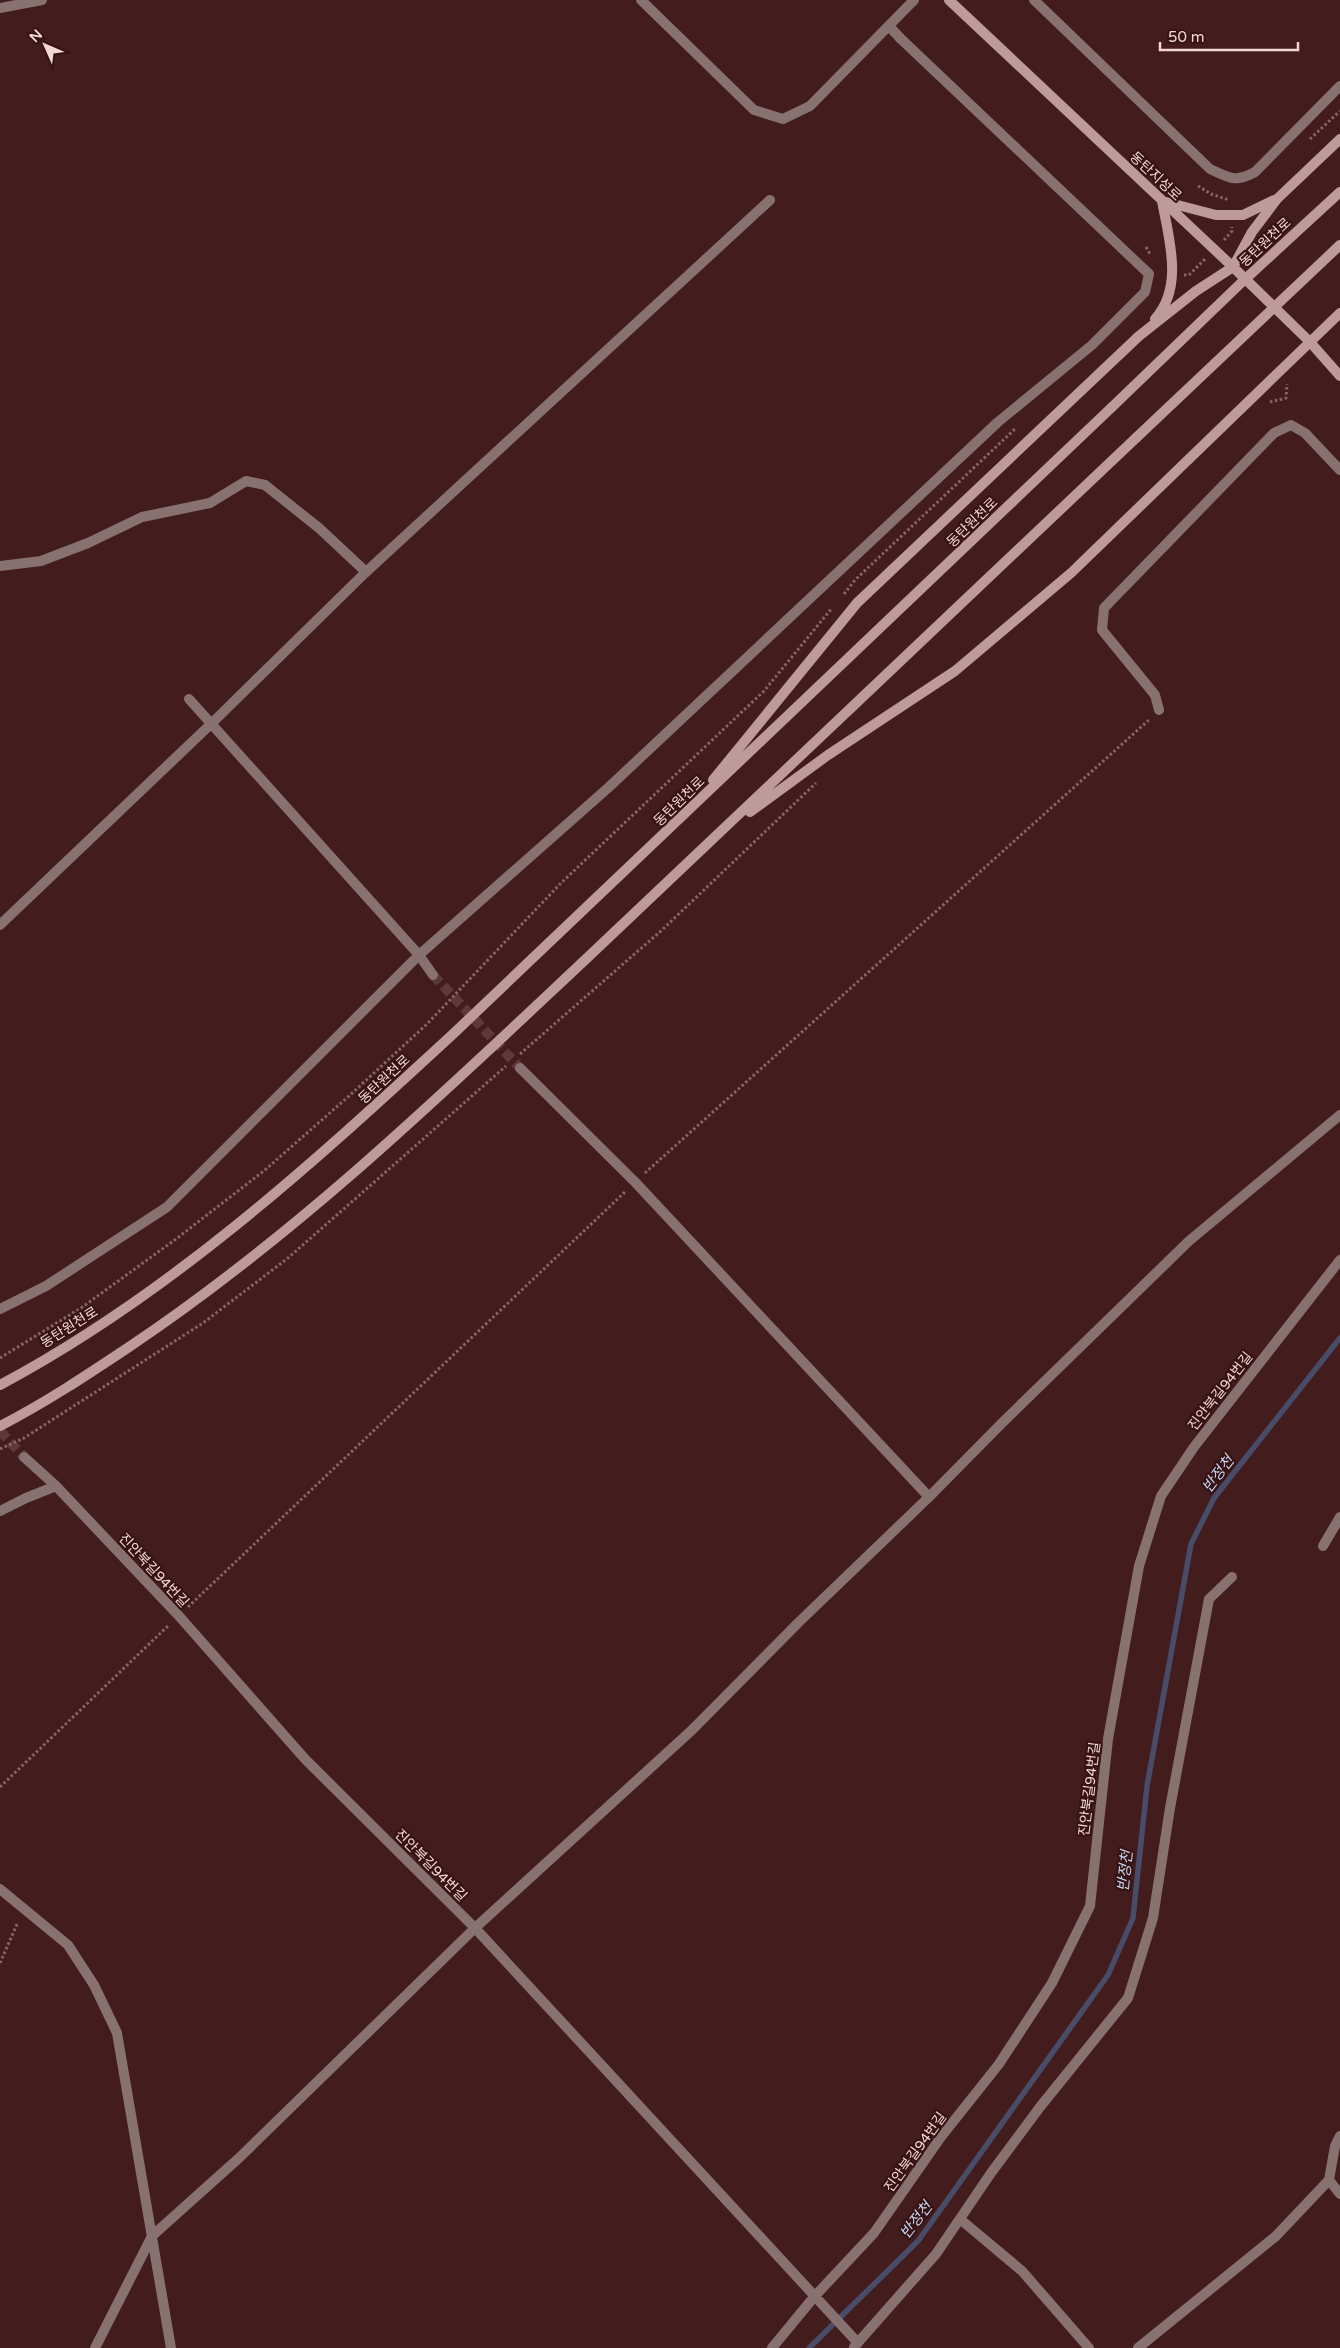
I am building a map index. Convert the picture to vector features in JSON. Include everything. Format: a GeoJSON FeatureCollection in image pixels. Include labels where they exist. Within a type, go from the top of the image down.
{"type":"FeatureCollection","features":[{"type":"Feature","properties":{"kind":"main road","name":"동탄지성로"},"geometry":{"type":"LineString","coordinates":[[950,0],[1233,267],[1310,342],[1340,376]]}},
{"type":"Feature","properties":{"kind":"main road"},"geometry":{"type":"LineString","coordinates":[[1139,336],[1196,291],[1233,267],[1252,232],[1277,199],[1340,139]]}},
{"type":"Feature","properties":{"kind":"main road","name":"동탄원천로"},"geometry":{"type":"LineString","coordinates":[[0,1385],[102,1323],[169,1277],[235,1227],[362,1118],[690,809],[1241,283],[1340,192]]}},
{"type":"Feature","properties":{"kind":"main road"},"geometry":{"type":"LineString","coordinates":[[690,809],[783,691],[857,603],[1139,336],[1161,312],[1172,285],[1172,261],[1162,201],[1216,216],[1243,215],[1277,199]]}},
{"type":"Feature","properties":{"kind":"main road"},"geometry":{"type":"LineString","coordinates":[[0,1426],[96,1369],[166,1322],[236,1271],[331,1194],[472,1066],[717,836],[1340,245]]}},
{"type":"Feature","properties":{"kind":"main road"},"geometry":{"type":"LineString","coordinates":[[717,836],[828,755],[884,720],[955,671],[1071,573],[1340,313]]}},
{"type":"Feature","properties":{"kind":"street"},"geometry":{"type":"LineString","coordinates":[[0,8],[42,0]]}},
{"type":"Feature","properties":{"kind":"street"},"geometry":{"type":"LineString","coordinates":[[641,0],[754,110],[783,119],[810,106],[914,0]]}},
{"type":"Feature","properties":{"kind":"street"},"geometry":{"type":"LineString","coordinates":[[1034,0],[1210,169],[1227,178],[1242,179],[1255,172],[1340,86]]}},
{"type":"Feature","properties":{"kind":"street"},"geometry":{"type":"LineString","coordinates":[[0,1309],[46,1286],[167,1207],[419,955],[609,787],[998,422],[1092,345],[1144,292],[1149,274],[889,26]]}},
{"type":"Feature","properties":{"kind":"street"},"geometry":{"type":"LineString","coordinates":[[0,925],[212,723],[366,572],[770,200]]}},
{"type":"Feature","properties":{"kind":"street"},"geometry":{"type":"LineString","coordinates":[[1159,710],[1155,695],[1102,630],[1104,608],[1274,433],[1292,425],[1305,433],[1340,470]]}},
{"type":"Feature","properties":{"kind":"street"},"geometry":{"type":"LineString","coordinates":[[0,566],[41,561],[88,543],[142,517],[210,503],[246,481],[265,485],[320,528],[366,572]]}},
{"type":"Feature","properties":{"kind":"street"},"geometry":{"type":"LineString","coordinates":[[189,699],[419,955],[433,975]]}},
{"type":"Feature","properties":{"kind":"street"},"geometry":{"type":"LineString","coordinates":[[520,1068],[635,1182],[929,1497]]}},
{"type":"Feature","properties":{"kind":"street"},"geometry":{"type":"LineString","coordinates":[[95,2348],[152,2236],[239,2158],[474,1928],[692,1730],[799,1622],[1190,1241],[1340,1115]]}},
{"type":"Feature","properties":{"kind":"street","name":"진안북길94번길"},"geometry":{"type":"LineString","coordinates":[[772,2348],[814,2297],[874,2233],[941,2137],[999,2064],[1052,1983],[1090,1906],[1108,1739],[1139,1566],[1161,1496],[1200,1439],[1340,1260]]}},
{"type":"Feature","properties":{"kind":"street","name":"진안북길94번길"},"geometry":{"type":"LineString","coordinates":[[24,1457],[56,1486],[179,1616],[305,1759],[474,1928],[855,2342]]}},
{"type":"Feature","properties":{"kind":"street"},"geometry":{"type":"LineString","coordinates":[[0,1511],[56,1486]]}},
{"type":"Feature","properties":{"kind":"street"},"geometry":{"type":"LineString","coordinates":[[1323,1546],[1340,1517]]}},
{"type":"Feature","properties":{"kind":"street"},"geometry":{"type":"LineString","coordinates":[[855,2342],[936,2254],[1040,2107],[1128,1998],[1153,1918],[1170,1808],[1209,1599],[1232,1577]]}},
{"type":"Feature","properties":{"kind":"street"},"geometry":{"type":"LineString","coordinates":[[0,1889],[24,1907],[68,1946],[94,1985],[116,2033],[171,2348]]}},
{"type":"Feature","properties":{"kind":"street"},"geometry":{"type":"LineString","coordinates":[[1138,2348],[1276,2236],[1329,2180],[1335,2146],[1340,2136]]}},
{"type":"Feature","properties":{"kind":"street"},"geometry":{"type":"LineString","coordinates":[[1329,2180],[1340,2194]]}},
{"type":"Feature","properties":{"kind":"street"},"geometry":{"type":"LineString","coordinates":[[960,2219],[1022,2271],[1088,2348]]}},
{"type":"Feature","properties":{"kind":"path"},"geometry":{"type":"LineString","coordinates":[[1146,247],[1150,255]]}},
{"type":"Feature","properties":{"kind":"path"},"geometry":{"type":"LineString","coordinates":[[1263,404],[1286,398]]}},
{"type":"Feature","properties":{"kind":"path"},"geometry":{"type":"LineString","coordinates":[[843,595],[855,580],[1019,425]]}},
{"type":"Feature","properties":{"kind":"path"},"geometry":{"type":"LineString","coordinates":[[0,1358],[81,1308],[176,1239],[265,1170],[349,1096],[427,1024],[561,883],[764,691],[837,602]]}},
{"type":"Feature","properties":{"kind":"path"},"geometry":{"type":"LineString","coordinates":[[0,1787],[635,1182],[1159,710]]}},
{"type":"Feature","properties":{"kind":"path"},"geometry":{"type":"LineString","coordinates":[[515,1059],[662,930],[816,783]]}},
{"type":"Feature","properties":{"kind":"path"},"geometry":{"type":"LineString","coordinates":[[0,1449],[24,1438],[203,1323],[288,1258],[507,1066]]}},
{"type":"Feature","properties":{"kind":"path"},"geometry":{"type":"LineString","coordinates":[[0,1963],[24,1907]]}},
{"type":"Feature","properties":{"kind":"waterway","name":"반정천"},"geometry":{"type":"LineString","coordinates":[[809,2348],[918,2241],[1108,1975],[1133,1918],[1147,1786],[1191,1544],[1214,1498],[1340,1338]]}},
{"type":"Feature","properties":{"kind":"tunnel"},"geometry":{"type":"LineString","coordinates":[[433,975],[520,1068]]}},
{"type":"Feature","properties":{"kind":"tunnel"},"geometry":{"type":"LineString","coordinates":[[0,1431],[24,1457]]}}]}
